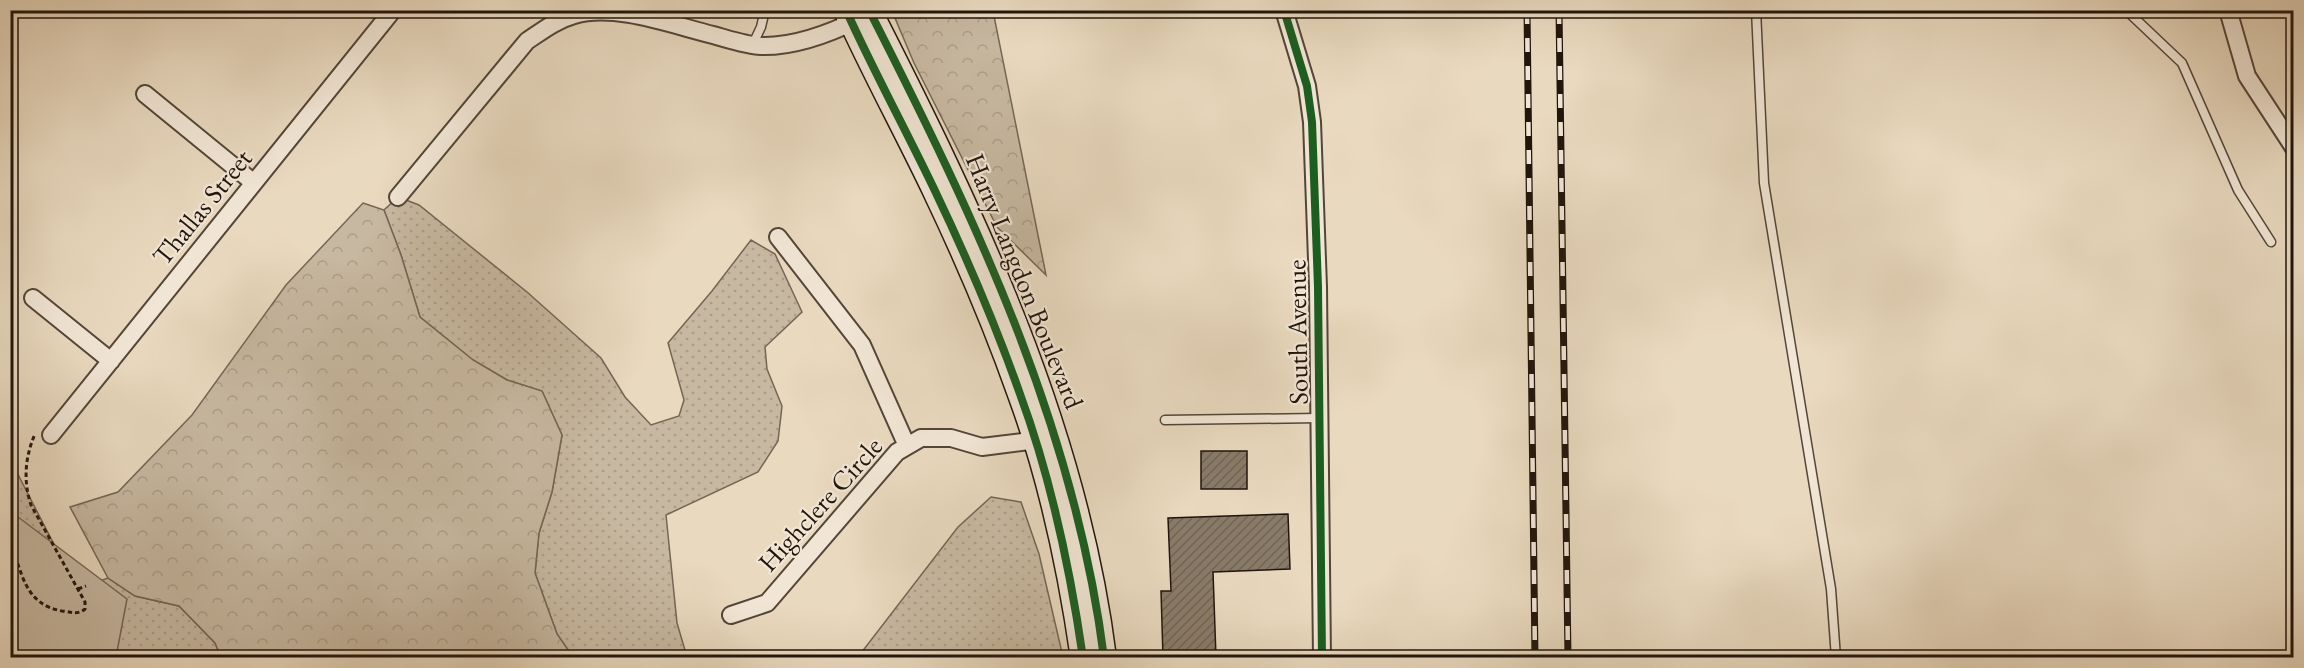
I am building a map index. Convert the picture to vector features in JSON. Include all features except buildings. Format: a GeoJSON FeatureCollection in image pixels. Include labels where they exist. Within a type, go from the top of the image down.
{"type":"FeatureCollection","features":[{"type":"Feature","properties":{"kind":"main road","name":"Harry Langdon Boulevard"},"geometry":{"type":"LineString","coordinates":[[859,14],[985,304],[1021,394],[1046,439],[1083,539],[1104,657]]}},
{"type":"Feature","properties":{"kind":"main road","name":"Harry Langdon Boulevard"},"geometry":{"type":"LineString","coordinates":[[1046,439],[1058,523],[1075,598],[1083,657]]}},
{"type":"Feature","properties":{"kind":"street","name":"Thallas Street"},"geometry":{"type":"LineString","coordinates":[[43,433],[111,360],[393,10]]}},
{"type":"Feature","properties":{"kind":"street","name":"South Avenue"},"geometry":{"type":"LineString","coordinates":[[1284,10],[1307,86],[1312,122],[1318,287],[1322,657]]}},
{"type":"Feature","properties":{"kind":"street"},"geometry":{"type":"LineString","coordinates":[[2228,10],[2247,76],[2294,148]]}},
{"type":"Feature","properties":{"kind":"street"},"geometry":{"type":"LineString","coordinates":[[398,197],[527,42],[554,23],[576,15],[604,11],[642,17],[753,44],[781,45],[802,41],[859,14]]}},
{"type":"Feature","properties":{"kind":"street"},"geometry":{"type":"LineString","coordinates":[[145,93],[254,183]]}},
{"type":"Feature","properties":{"kind":"street"},"geometry":{"type":"LineString","coordinates":[[778,237],[862,345],[907,446]]}},
{"type":"Feature","properties":{"kind":"street"},"geometry":{"type":"LineString","coordinates":[[33,298],[111,360]]}},
{"type":"Feature","properties":{"kind":"street","name":"Highclere Circle"},"geometry":{"type":"LineString","coordinates":[[731,615],[767,603],[897,452],[921,438],[951,438],[982,447],[1046,439]]}},
{"type":"Feature","properties":{"kind":"lane"},"geometry":{"type":"LineString","coordinates":[[753,44],[761,27],[765,10]]}},
{"type":"Feature","properties":{"kind":"lane"},"geometry":{"type":"LineString","coordinates":[[1756,10],[1764,183],[1831,589],[1836,657]]}},
{"type":"Feature","properties":{"kind":"lane"},"geometry":{"type":"LineString","coordinates":[[2126,10],[2182,63],[2238,190],[2271,242]]}},
{"type":"Feature","properties":{"kind":"lane"},"geometry":{"type":"LineString","coordinates":[[1166,420],[1319,418]]}},
{"type":"Feature","properties":{"kind":"path"},"geometry":{"type":"LineString","coordinates":[[10,542],[30,592],[38,602],[56,610],[81,612],[85,609],[85,602],[27,494],[26,470],[30,445],[43,433]]}},
{"type":"Feature","properties":{"kind":"path"},"geometry":{"type":"LineString","coordinates":[[78,589],[86,586]]}},
{"type":"Feature","properties":{"kind":"green space"},"geometry":{"type":"Polygon","coordinates":[[[892,11],[993,11],[1046,275],[997,227],[914,63],[892,11]]]}},
{"type":"Feature","properties":{"kind":"green space"},"geometry":{"type":"Polygon","coordinates":[[[398,197],[419,205],[527,292],[601,358],[625,397],[651,425],[679,416],[684,400],[668,343],[751,240],[775,254],[802,312],[765,347],[767,369],[782,406],[778,441],[758,472],[666,515],[677,623],[687,657],[573,657],[557,634],[535,573],[539,533],[552,492],[562,435],[542,391],[507,380],[473,360],[420,317],[384,210],[398,197]]]}},
{"type":"Feature","properties":{"kind":"green space"},"geometry":{"type":"Polygon","coordinates":[[[363,203],[384,210],[420,317],[473,360],[507,380],[542,391],[562,435],[552,492],[539,533],[535,573],[557,634],[573,657],[221,657],[215,643],[179,606],[135,596],[108,578],[70,507],[118,492],[192,415],[286,285],[363,203]]]}},
{"type":"Feature","properties":{"kind":"green space"},"geometry":{"type":"Polygon","coordinates":[[[10,459],[77,589],[108,578],[135,596],[179,606],[215,643],[221,657],[11,657],[10,459]]]}},
{"type":"Feature","properties":{"kind":"green space"},"geometry":{"type":"Polygon","coordinates":[[[991,497],[1021,502],[1039,554],[1063,657],[858,657],[958,527],[991,497]]]}},
{"type":"Feature","properties":{"kind":"green space"},"geometry":{"type":"Polygon","coordinates":[[[10,511],[127,599],[116,657],[11,657],[10,511]]]}},
{"type":"Feature","properties":{"kind":"railway"},"geometry":{"type":"LineString","coordinates":[[1527,10],[1535,658]]}},
{"type":"Feature","properties":{"kind":"railway"},"geometry":{"type":"LineString","coordinates":[[1559,10],[1568,658]]}},
{"type":"Feature","properties":{"kind":"cycle path"},"geometry":{"type":"LineString","coordinates":[[846,10],[948,218],[981,292],[1011,369],[1050,491],[1066,557],[1083,658]]}},
{"type":"Feature","properties":{"kind":"cycle path"},"geometry":{"type":"LineString","coordinates":[[869,10],[982,244],[1045,405],[1070,488],[1090,572],[1104,658]]}},
{"type":"Feature","properties":{"kind":"cycle path"},"geometry":{"type":"LineString","coordinates":[[1284,10],[1307,86],[1312,122],[1318,287],[1322,658]]}}]}
